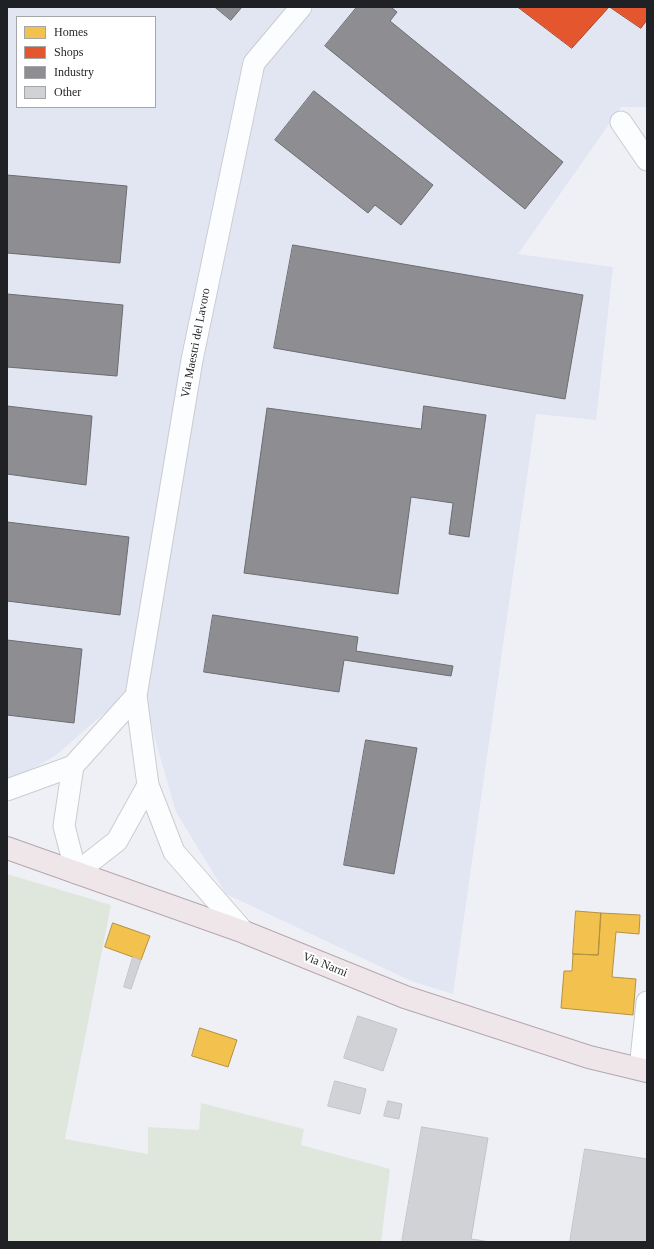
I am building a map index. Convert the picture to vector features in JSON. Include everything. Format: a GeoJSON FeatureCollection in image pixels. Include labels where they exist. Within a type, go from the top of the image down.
{"type":"FeatureCollection","features":[{"type":"Feature","properties":{"kind":"main road","name":"Via Narni"},"geometry":{"type":"LineString","coordinates":[[7,848],[244,932],[405,997],[589,1057],[644,1070]]}},
{"type":"Feature","properties":{"kind":"street","name":"Via Maestri del Lavoro"},"geometry":{"type":"LineString","coordinates":[[244,932],[174,852],[148,785],[136,696],[192,360],[254,63],[301,7]]}},
{"type":"Feature","properties":{"kind":"street"},"geometry":{"type":"LineString","coordinates":[[621,122],[647,160]]}},
{"type":"Feature","properties":{"kind":"street"},"geometry":{"type":"LineString","coordinates":[[7,790],[73,766],[136,696]]}},
{"type":"Feature","properties":{"kind":"street"},"geometry":{"type":"LineString","coordinates":[[73,766],[64,826],[76,873],[117,841],[148,785]]}},
{"type":"Feature","properties":{"kind":"street"},"geometry":{"type":"LineString","coordinates":[[644,1070],[647,1002]]}},
{"type":"Feature","properties":{"kind":"shaded area"},"geometry":{"type":"Polygon","coordinates":[[[7,7],[647,7],[647,107],[621,107],[518,254],[613,267],[596,420],[536,414],[453,994],[411,981],[226,894],[176,812],[139,683],[55,756],[7,783],[7,7]]]}},
{"type":"Feature","properties":{"kind":"shaded area"},"geometry":{"type":"Polygon","coordinates":[[[7,874],[111,905],[65,1139],[148,1154],[148,1127],[199,1130],[201,1103],[304,1129],[301,1145],[390,1169],[381,1242],[7,1242],[7,874]]]}},
{"type":"Feature","properties":{"kind":"building: Homes"},"geometry":{"type":"Polygon","coordinates":[[[576,911],[601,913],[598,955],[573,954],[576,911]]]}},
{"type":"Feature","properties":{"kind":"building: Homes"},"geometry":{"type":"Polygon","coordinates":[[[601,913],[640,915],[639,934],[616,932],[612,977],[636,979],[633,1015],[561,1008],[564,971],[572,971],[573,954],[598,955],[601,913]]]}},
{"type":"Feature","properties":{"kind":"building: Homes"},"geometry":{"type":"Polygon","coordinates":[[[113,923],[150,936],[141,960],[105,947],[113,923]]]}},
{"type":"Feature","properties":{"kind":"building: Homes"},"geometry":{"type":"Polygon","coordinates":[[[200,1028],[237,1040],[228,1067],[192,1056],[200,1028]]]}},
{"type":"Feature","properties":{"kind":"building: Shops"},"geometry":{"type":"Polygon","coordinates":[[[518,7],[609,7],[572,48],[518,7]]]}},
{"type":"Feature","properties":{"kind":"building: Shops"},"geometry":{"type":"Polygon","coordinates":[[[610,7],[647,7],[647,20],[641,28],[610,7]]]}},
{"type":"Feature","properties":{"kind":"building: Industry"},"geometry":{"type":"Polygon","coordinates":[[[215,7],[242,7],[231,20],[215,7]]]}},
{"type":"Feature","properties":{"kind":"building: Industry"},"geometry":{"type":"Polygon","coordinates":[[[357,7],[391,7],[397,12],[390,21],[563,162],[525,209],[325,46],[357,7]]]}},
{"type":"Feature","properties":{"kind":"building: Industry"},"geometry":{"type":"Polygon","coordinates":[[[314,91],[433,185],[401,225],[375,205],[368,213],[275,140],[314,91]]]}},
{"type":"Feature","properties":{"kind":"building: Industry"},"geometry":{"type":"Polygon","coordinates":[[[7,175],[127,186],[120,263],[7,253],[7,175]]]}},
{"type":"Feature","properties":{"kind":"building: Industry"},"geometry":{"type":"Polygon","coordinates":[[[293,245],[583,295],[565,399],[274,348],[293,245]]]}},
{"type":"Feature","properties":{"kind":"building: Industry"},"geometry":{"type":"Polygon","coordinates":[[[7,294],[123,305],[117,376],[7,367],[7,294]]]}},
{"type":"Feature","properties":{"kind":"building: Industry"},"geometry":{"type":"Polygon","coordinates":[[[7,406],[92,416],[86,485],[7,474],[7,406]]]}},
{"type":"Feature","properties":{"kind":"building: Industry"},"geometry":{"type":"Polygon","coordinates":[[[424,406],[486,415],[469,537],[449,534],[453,503],[411,497],[398,594],[244,573],[267,408],[421,429],[424,406]]]}},
{"type":"Feature","properties":{"kind":"building: Industry"},"geometry":{"type":"Polygon","coordinates":[[[7,522],[129,537],[120,615],[7,601],[7,522]]]}},
{"type":"Feature","properties":{"kind":"building: Industry"},"geometry":{"type":"Polygon","coordinates":[[[213,615],[358,637],[356,651],[453,666],[451,676],[344,660],[339,692],[204,672],[213,615]]]}},
{"type":"Feature","properties":{"kind":"building: Industry"},"geometry":{"type":"Polygon","coordinates":[[[7,640],[82,649],[74,723],[7,715],[7,640]]]}},
{"type":"Feature","properties":{"kind":"building: Industry"},"geometry":{"type":"Polygon","coordinates":[[[366,740],[417,748],[394,874],[344,865],[366,740]]]}},
{"type":"Feature","properties":{"kind":"building: Other"},"geometry":{"type":"Polygon","coordinates":[[[133,957],[141,960],[131,989],[124,987],[133,957]]]}},
{"type":"Feature","properties":{"kind":"building: Other"},"geometry":{"type":"Polygon","coordinates":[[[358,1016],[397,1029],[383,1071],[344,1058],[358,1016]]]}},
{"type":"Feature","properties":{"kind":"building: Other"},"geometry":{"type":"Polygon","coordinates":[[[335,1081],[366,1089],[360,1114],[328,1106],[335,1081]]]}},
{"type":"Feature","properties":{"kind":"building: Other"},"geometry":{"type":"Polygon","coordinates":[[[388,1101],[402,1104],[399,1119],[384,1116],[388,1101]]]}},
{"type":"Feature","properties":{"kind":"building: Other"},"geometry":{"type":"Polygon","coordinates":[[[422,1127],[488,1138],[471,1239],[491,1242],[402,1242],[422,1127]]]}},
{"type":"Feature","properties":{"kind":"building: Other"},"geometry":{"type":"Polygon","coordinates":[[[585,1149],[647,1159],[647,1242],[570,1242],[585,1149]]]}}]}
